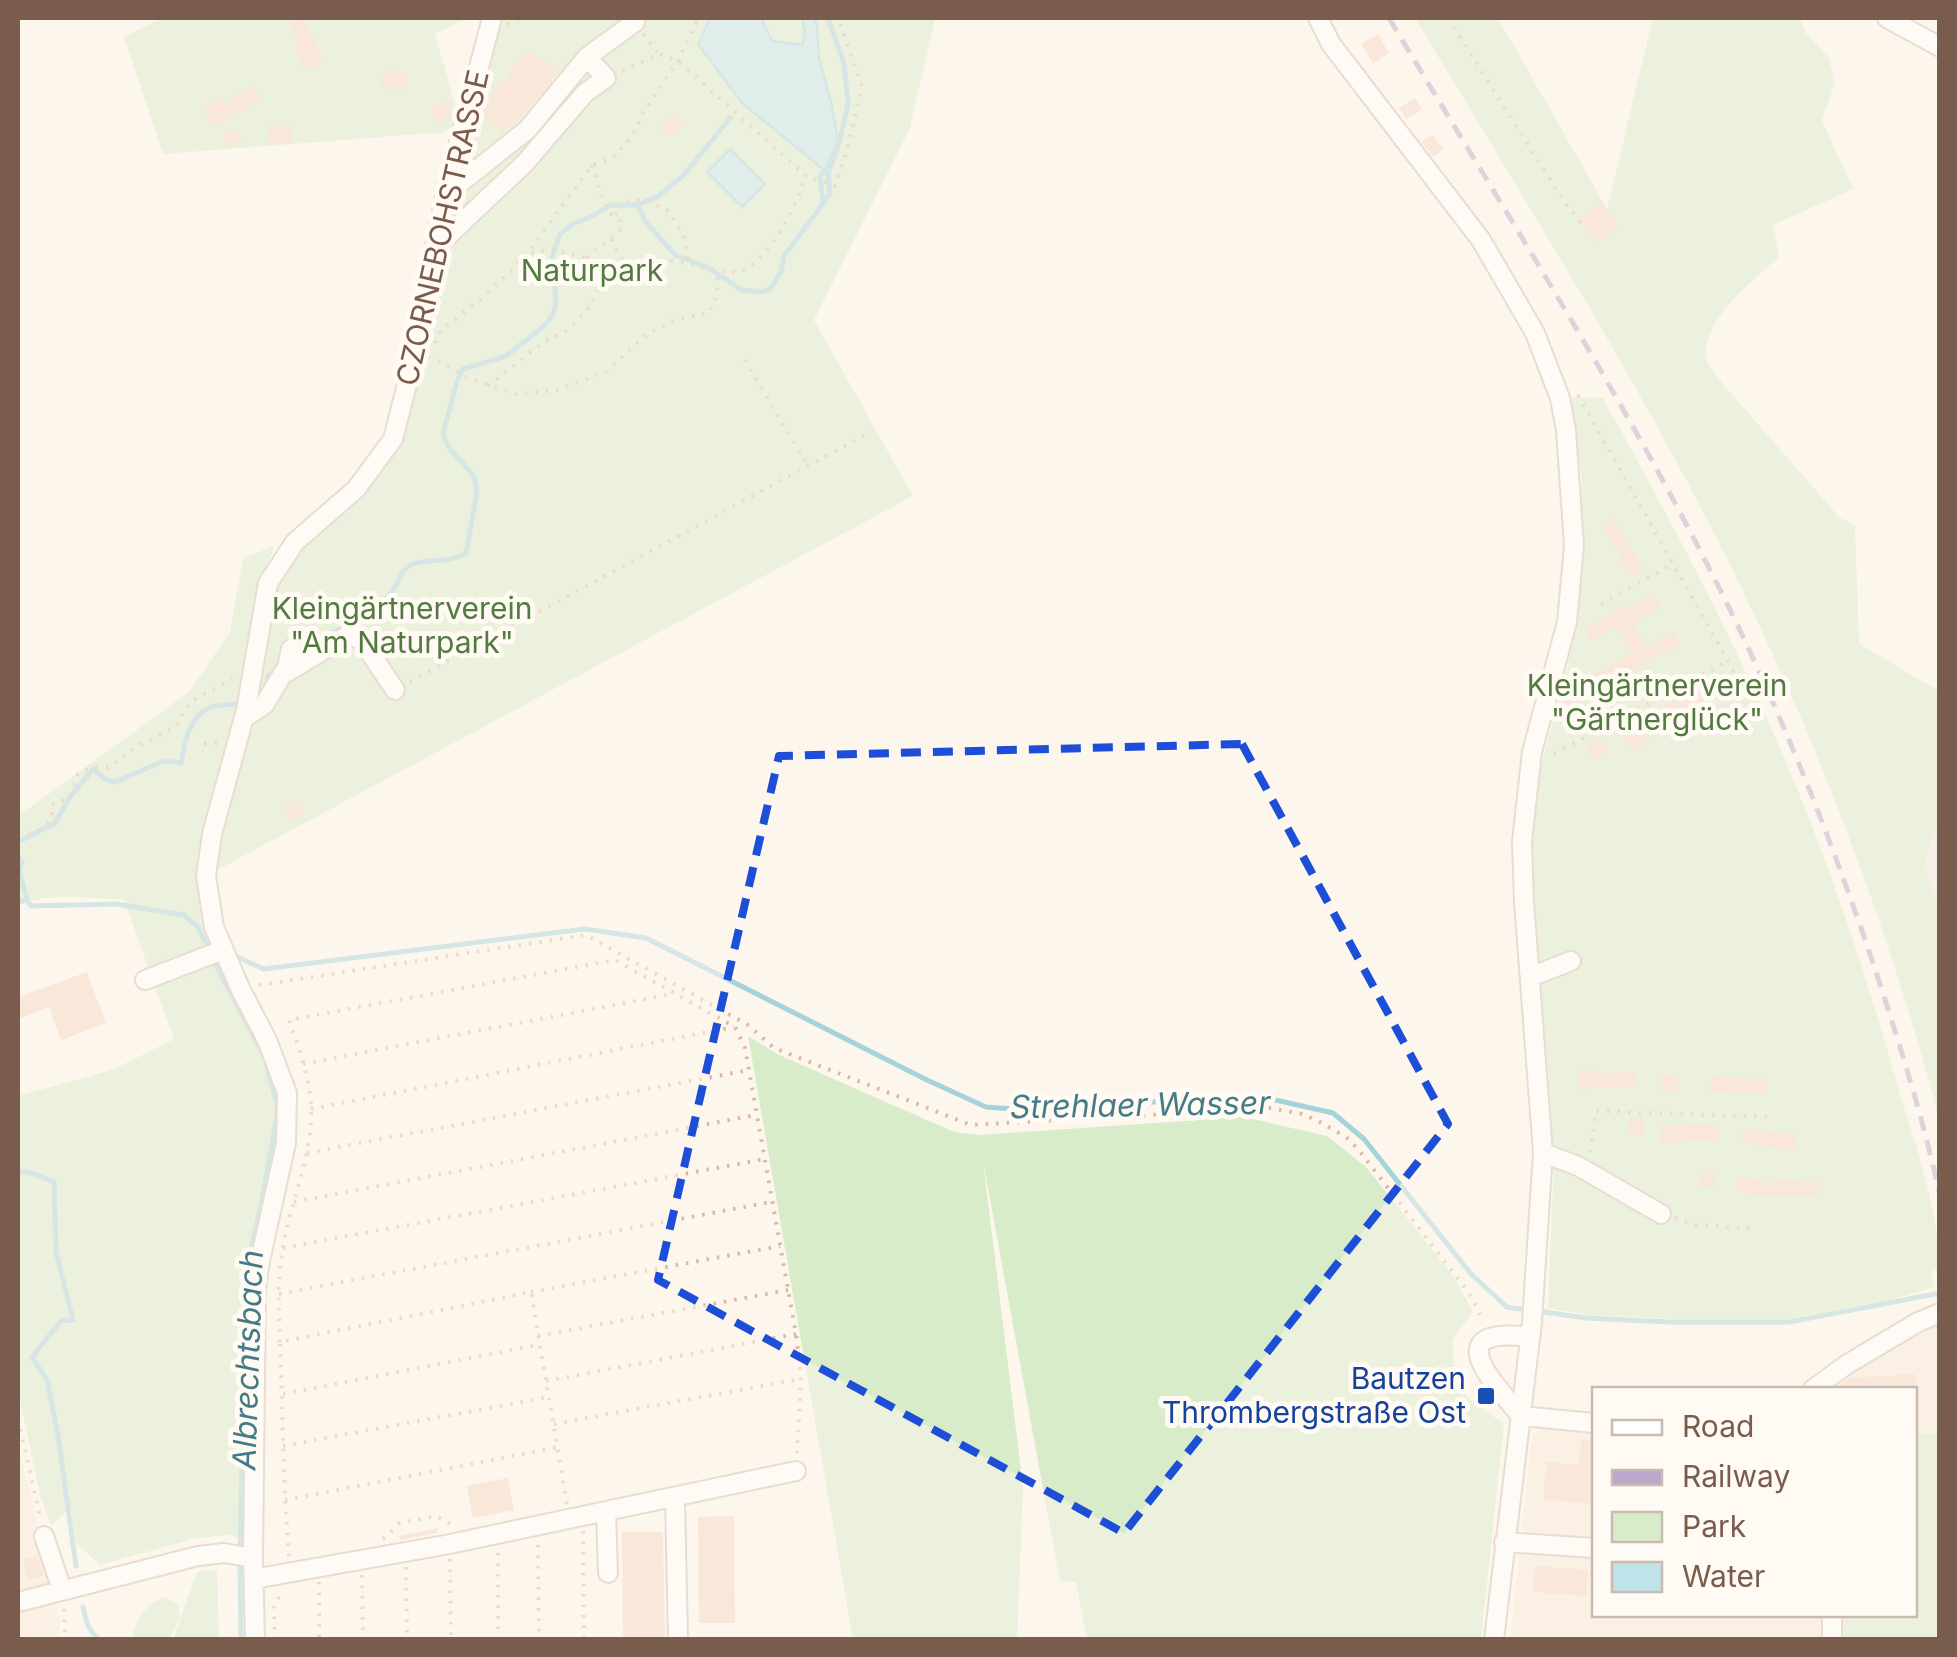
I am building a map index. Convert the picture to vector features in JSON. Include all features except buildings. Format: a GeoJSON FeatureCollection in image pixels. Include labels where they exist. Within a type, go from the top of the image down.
{"type":"FeatureCollection","features":[{"type":"Feature","properties":{"kind":"street","name":"CZORNEBOHSTRASSE"},"geometry":{"type":"LineString","coordinates":[[253,676],[268,583],[295,542],[356,489],[394,438],[445,195],[492,18]]}},
{"type":"Feature","properties":{"kind":"street"},"geometry":{"type":"LineString","coordinates":[[1318,18],[1331,44],[1481,240],[1536,332],[1560,398],[1566,430],[1574,546],[1567,622],[1532,752],[1522,841],[1543,1153],[1531,1321],[1494,1640]]}},
{"type":"Feature","properties":{"kind":"street"},"geometry":{"type":"LineString","coordinates":[[1886,18],[1940,46]]}},
{"type":"Feature","properties":{"kind":"street"},"geometry":{"type":"LineString","coordinates":[[445,195],[527,130],[587,57],[634,22]]}},
{"type":"Feature","properties":{"kind":"street"},"geometry":{"type":"LineString","coordinates":[[434,249],[525,163],[585,93],[606,78],[587,57]]}},
{"type":"Feature","properties":{"kind":"street"},"geometry":{"type":"LineString","coordinates":[[246,709],[264,705],[287,664],[348,636],[360,638],[395,690]]}},
{"type":"Feature","properties":{"kind":"street"},"geometry":{"type":"LineString","coordinates":[[253,676],[212,834],[206,876],[215,953],[240,988],[268,1040],[287,1093],[286,1143],[256,1289],[240,1556],[254,1579],[255,1640]]}},
{"type":"Feature","properties":{"kind":"street"},"geometry":{"type":"LineString","coordinates":[[146,980],[215,953]]}},
{"type":"Feature","properties":{"kind":"street"},"geometry":{"type":"LineString","coordinates":[[1530,976],[1571,961]]}},
{"type":"Feature","properties":{"kind":"street"},"geometry":{"type":"LineString","coordinates":[[1543,1153],[1578,1166],[1662,1214]]}},
{"type":"Feature","properties":{"kind":"street"},"geometry":{"type":"LineString","coordinates":[[1816,1387],[1918,1322],[1940,1314]]}},
{"type":"Feature","properties":{"kind":"street"},"geometry":{"type":"LineString","coordinates":[[1531,1321],[1482,1344],[1478,1350],[1481,1367],[1521,1416],[1592,1424]]}},
{"type":"Feature","properties":{"kind":"street"},"geometry":{"type":"LineString","coordinates":[[254,1579],[459,1542],[796,1471]]}},
{"type":"Feature","properties":{"kind":"street"},"geometry":{"type":"LineString","coordinates":[[675,1498],[678,1640]]}},
{"type":"Feature","properties":{"kind":"street"},"geometry":{"type":"LineString","coordinates":[[606,1511],[608,1572]]}},
{"type":"Feature","properties":{"kind":"street"},"geometry":{"type":"LineString","coordinates":[[44,1536],[62,1590]]}},
{"type":"Feature","properties":{"kind":"street"},"geometry":{"type":"LineString","coordinates":[[1504,1542],[1592,1548]]}},
{"type":"Feature","properties":{"kind":"street"},"geometry":{"type":"LineString","coordinates":[[18,1602],[198,1556],[240,1556]]}},
{"type":"Feature","properties":{"kind":"path"},"geometry":{"type":"LineString","coordinates":[[435,344],[441,330],[488,294],[528,254],[592,165],[614,158],[632,137],[698,18]]}},
{"type":"Feature","properties":{"kind":"path"},"geometry":{"type":"LineString","coordinates":[[634,22],[659,54],[678,60],[805,175],[836,186],[862,86],[838,18]]}},
{"type":"Feature","properties":{"kind":"path"},"geometry":{"type":"LineString","coordinates":[[1448,18],[1582,224]]}},
{"type":"Feature","properties":{"kind":"path"},"geometry":{"type":"LineString","coordinates":[[606,78],[659,54]]}},
{"type":"Feature","properties":{"kind":"path"},"geometry":{"type":"LineString","coordinates":[[587,258],[622,228],[619,213],[610,212],[603,202],[592,165]]}},
{"type":"Feature","properties":{"kind":"path"},"geometry":{"type":"LineString","coordinates":[[528,254],[552,249],[587,258],[601,274],[615,279],[665,261],[714,272],[741,272],[753,266],[780,233],[805,175]]}},
{"type":"Feature","properties":{"kind":"path"},"geometry":{"type":"LineString","coordinates":[[610,212],[622,204],[648,200],[668,211],[683,235],[689,264]]}},
{"type":"Feature","properties":{"kind":"path"},"geometry":{"type":"LineString","coordinates":[[612,239],[632,273]]}},
{"type":"Feature","properties":{"kind":"path"},"geometry":{"type":"LineString","coordinates":[[412,364],[428,358],[465,377],[515,394],[559,390],[607,371],[647,334],[677,319],[710,312],[717,295],[714,272]]}},
{"type":"Feature","properties":{"kind":"path"},"geometry":{"type":"LineString","coordinates":[[488,386],[542,344],[568,330],[588,310],[602,284],[601,274]]}},
{"type":"Feature","properties":{"kind":"path"},"geometry":{"type":"LineString","coordinates":[[745,360],[808,466]]}},
{"type":"Feature","properties":{"kind":"path"},"geometry":{"type":"LineString","coordinates":[[1550,371],[1571,382],[1758,713]]}},
{"type":"Feature","properties":{"kind":"path"},"geometry":{"type":"LineString","coordinates":[[395,690],[872,431]]}},
{"type":"Feature","properties":{"kind":"path"},"geometry":{"type":"LineString","coordinates":[[1602,604],[1673,564]]}},
{"type":"Feature","properties":{"kind":"path"},"geometry":{"type":"LineString","coordinates":[[1554,754],[1728,661]]}},
{"type":"Feature","properties":{"kind":"path"},"geometry":{"type":"LineString","coordinates":[[18,833],[28,835],[48,824],[52,806],[56,801],[66,800],[78,774],[92,767],[108,768],[139,745],[176,727],[193,700],[236,678],[253,676]]}},
{"type":"Feature","properties":{"kind":"path"},"geometry":{"type":"LineString","coordinates":[[240,988],[586,935],[748,1025],[774,1048],[971,1124],[1270,1108],[1302,1114],[1331,1128],[1358,1149],[1469,1293],[1492,1337]]}},
{"type":"Feature","properties":{"kind":"path"},"geometry":{"type":"LineString","coordinates":[[289,1020],[615,960],[735,1027],[745,1048],[796,1334],[802,1379],[796,1471]]}},
{"type":"Feature","properties":{"kind":"path"},"geometry":{"type":"LineString","coordinates":[[304,1064],[675,994]]}},
{"type":"Feature","properties":{"kind":"path"},"geometry":{"type":"LineString","coordinates":[[312,1109],[735,1027]]}},
{"type":"Feature","properties":{"kind":"path"},"geometry":{"type":"LineString","coordinates":[[308,1153],[749,1070]]}},
{"type":"Feature","properties":{"kind":"path"},"geometry":{"type":"LineString","coordinates":[[1578,1166],[1586,1162],[1592,1148],[1596,1112],[1769,1117]]}},
{"type":"Feature","properties":{"kind":"path"},"geometry":{"type":"LineString","coordinates":[[272,1206],[756,1114]]}},
{"type":"Feature","properties":{"kind":"path"},"geometry":{"type":"LineString","coordinates":[[282,1248],[765,1159]]}},
{"type":"Feature","properties":{"kind":"path"},"geometry":{"type":"LineString","coordinates":[[279,1294],[771,1202]]}},
{"type":"Feature","properties":{"kind":"path"},"geometry":{"type":"LineString","coordinates":[[1662,1214],[1696,1225],[1757,1230]]}},
{"type":"Feature","properties":{"kind":"path"},"geometry":{"type":"LineString","coordinates":[[274,1640],[274,1607],[291,1572],[284,1500],[280,1342],[780,1246]]}},
{"type":"Feature","properties":{"kind":"path"},"geometry":{"type":"LineString","coordinates":[[538,1336],[788,1290]]}},
{"type":"Feature","properties":{"kind":"path"},"geometry":{"type":"LineString","coordinates":[[530,1292],[558,1448],[576,1518],[584,1640]]}},
{"type":"Feature","properties":{"kind":"path"},"geometry":{"type":"LineString","coordinates":[[546,1381],[796,1334]]}},
{"type":"Feature","properties":{"kind":"path"},"geometry":{"type":"LineString","coordinates":[[282,1394],[540,1344]]}},
{"type":"Feature","properties":{"kind":"path"},"geometry":{"type":"LineString","coordinates":[[554,1424],[802,1379]]}},
{"type":"Feature","properties":{"kind":"path"},"geometry":{"type":"LineString","coordinates":[[283,1446],[549,1397]]}},
{"type":"Feature","properties":{"kind":"path"},"geometry":{"type":"LineString","coordinates":[[18,1419],[44,1536]]}},
{"type":"Feature","properties":{"kind":"path"},"geometry":{"type":"LineString","coordinates":[[284,1500],[558,1448]]}},
{"type":"Feature","properties":{"kind":"path"},"geometry":{"type":"LineString","coordinates":[[363,1640],[368,1559],[385,1535],[400,1523],[436,1516],[452,1525],[459,1542],[452,1640]]}},
{"type":"Feature","properties":{"kind":"path"},"geometry":{"type":"LineString","coordinates":[[537,1525],[539,1640]]}},
{"type":"Feature","properties":{"kind":"path"},"geometry":{"type":"LineString","coordinates":[[498,1533],[498,1640]]}},
{"type":"Feature","properties":{"kind":"path"},"geometry":{"type":"LineString","coordinates":[[406,1552],[407,1640]]}},
{"type":"Feature","properties":{"kind":"path"},"geometry":{"type":"LineString","coordinates":[[318,1568],[319,1640]]}},
{"type":"Feature","properties":{"kind":"path"},"geometry":{"type":"LineString","coordinates":[[62,1590],[65,1640]]}},
{"type":"Feature","properties":{"kind":"highlighted area"},"geometry":{"type":"Polygon","coordinates":[[[1242,744],[1448,1124],[1124,1533],[658,1280],[779,756],[1242,744]]]}},
{"type":"Feature","properties":{"kind":"shaded area"},"geometry":{"type":"Polygon","coordinates":[[[1939,818],[1939,914],[1925,860],[1939,818]]]}},
{"type":"Feature","properties":{"kind":"shaded area"},"geometry":{"type":"Polygon","coordinates":[[[1939,1322],[1939,1639],[1510,1640],[1532,1436],[1545,1425],[1592,1430],[1592,1617],[1917,1617],[1917,1387],[1826,1387],[1851,1369],[1939,1322]]]}},
{"type":"Feature","properties":{"kind":"shaded area"},"geometry":{"type":"Polygon","coordinates":[[[18,1444],[60,1621],[59,1639],[18,1639],[18,1444]]]}},
{"type":"Feature","properties":{"kind":"green space"},"geometry":{"type":"Polygon","coordinates":[[[162,18],[466,18],[435,34],[460,122],[444,132],[163,154],[124,37],[162,18]]]}},
{"type":"Feature","properties":{"kind":"green space"},"geometry":{"type":"Polygon","coordinates":[[[501,18],[710,18],[698,44],[831,102],[819,58],[814,18],[935,18],[910,128],[814,320],[913,496],[208,875],[270,586],[300,547],[364,494],[397,445],[440,252],[501,18]]]}},
{"type":"Feature","properties":{"kind":"green space"},"geometry":{"type":"Polygon","coordinates":[[[761,18],[802,18],[802,46],[772,41],[761,18]]]}},
{"type":"Feature","properties":{"kind":"green space"},"geometry":{"type":"Polygon","coordinates":[[[1415,18],[1498,18],[1607,209],[1653,18],[1800,18],[1805,32],[1829,58],[1835,83],[1822,120],[1853,189],[1773,225],[1779,257],[1729,304],[1706,348],[1708,363],[1722,383],[1840,518],[1855,525],[1859,644],[1939,691],[1939,818],[1925,860],[1939,914],[1939,1118],[1897,975],[1848,834],[1761,628],[1692,491],[1616,354],[1415,18]]]}},
{"type":"Feature","properties":{"kind":"green space","name":"Kleingärtnerverein \"Gärtnerglück\""},"geometry":{"type":"Polygon","coordinates":[[[1567,397],[1603,398],[1708,594],[1785,759],[1854,943],[1918,1152],[1938,1245],[1939,1268],[1931,1272],[1935,1287],[1788,1319],[1674,1319],[1588,1315],[1548,1308],[1554,1160],[1529,882],[1528,815],[1568,664],[1580,569],[1582,478],[1567,397]]]}},
{"type":"Feature","properties":{"kind":"green space"},"geometry":{"type":"Polygon","coordinates":[[[274,546],[201,876],[282,1095],[243,1535],[193,1539],[100,1565],[76,1543],[71,1507],[51,1526],[40,1496],[18,1390],[18,1172],[38,1170],[18,1168],[18,1096],[112,1070],[174,1039],[124,900],[57,897],[18,905],[18,816],[189,692],[230,632],[243,558],[274,546]]]}},
{"type":"Feature","properties":{"kind":"green space"},"geometry":{"type":"Polygon","coordinates":[[[748,1036],[777,1054],[954,1132],[979,1135],[1244,1117],[1327,1136],[1366,1167],[1451,1273],[1473,1312],[1452,1340],[1455,1373],[1468,1398],[1504,1424],[1481,1639],[1087,1639],[1076,1582],[1060,1581],[983,1161],[1023,1487],[1017,1639],[853,1639],[748,1036]]]}},
{"type":"Feature","properties":{"kind":"green space"},"geometry":{"type":"Polygon","coordinates":[[[1939,1433],[1939,1639],[1835,1639],[1834,1617],[1917,1617],[1917,1435],[1939,1433]]]}},
{"type":"Feature","properties":{"kind":"green space"},"geometry":{"type":"Polygon","coordinates":[[[197,1572],[217,1572],[219,1639],[173,1639],[197,1572]]]}},
{"type":"Feature","properties":{"kind":"green space"},"geometry":{"type":"Polygon","coordinates":[[[166,1597],[178,1605],[180,1617],[170,1638],[132,1638],[143,1612],[166,1597]]]}},
{"type":"Feature","properties":{"kind":"water"},"geometry":{"type":"Polygon","coordinates":[[[710,18],[761,18],[772,41],[802,45],[802,18],[814,18],[838,140],[825,171],[742,103],[698,44],[710,18]]]}},
{"type":"Feature","properties":{"kind":"water"},"geometry":{"type":"Polygon","coordinates":[[[730,149],[765,184],[742,207],[707,172],[730,149]]]}},
{"type":"Feature","properties":{"kind":"waterway"},"geometry":{"type":"LineString","coordinates":[[637,205],[646,222],[675,255],[707,267],[742,290],[770,289],[781,272],[784,256],[830,194],[828,175],[848,103],[844,64],[828,18]]}},
{"type":"Feature","properties":{"kind":"waterway"},"geometry":{"type":"LineString","coordinates":[[297,657],[378,606],[409,566],[466,553],[477,492],[474,476],[449,448],[443,434],[463,369],[506,356],[553,315],[556,301],[552,257],[560,234],[610,205],[637,205],[657,197],[683,176],[730,118]]}},
{"type":"Feature","properties":{"kind":"waterway"},"geometry":{"type":"LineString","coordinates":[[823,201],[820,177],[824,171],[828,175]]}},
{"type":"Feature","properties":{"kind":"waterway"},"geometry":{"type":"LineString","coordinates":[[267,689],[268,676],[280,666]]}},
{"type":"Feature","properties":{"kind":"waterway"},"geometry":{"type":"LineString","coordinates":[[18,842],[55,823],[93,769],[115,782],[164,761],[181,763],[189,731],[203,711],[243,704]]}},
{"type":"Feature","properties":{"kind":"waterway"},"geometry":{"type":"LineString","coordinates":[[18,854],[27,900]]}},
{"type":"Feature","properties":{"kind":"waterway","name":"Albrechtsbach"},"geometry":{"type":"LineString","coordinates":[[18,902],[27,900],[31,906],[116,904],[184,915],[198,927],[209,950]]}},
{"type":"Feature","properties":{"kind":"waterway","name":"Strehlaer Wasser"},"geometry":{"type":"LineString","coordinates":[[235,956],[264,969],[585,929],[646,938],[986,1107],[1055,1112],[1163,1101],[1271,1099],[1333,1113],[1364,1139],[1471,1274],[1507,1307],[1526,1310]]}},
{"type":"Feature","properties":{"kind":"waterway","name":"Albrechtsbach"},"geometry":{"type":"LineString","coordinates":[[213,960],[265,1058],[278,1110],[246,1270],[240,1552]]}},
{"type":"Feature","properties":{"kind":"waterway"},"geometry":{"type":"LineString","coordinates":[[18,1171],[54,1182],[56,1251],[73,1320],[61,1321],[32,1357],[47,1380],[76,1566]]}},
{"type":"Feature","properties":{"kind":"waterway","name":"Strehlaer Wasser"},"geometry":{"type":"LineString","coordinates":[[1537,1311],[1669,1322],[1789,1322],[1940,1293]]}},
{"type":"Feature","properties":{"kind":"waterway","name":"Albrechtsbach"},"geometry":{"type":"LineString","coordinates":[[240,1563],[241,1640]]}},
{"type":"Feature","properties":{"kind":"waterway"},"geometry":{"type":"LineString","coordinates":[[83,1607],[90,1629],[100,1640]]}},
{"type":"Feature","properties":{"kind":"railway"},"geometry":{"type":"LineString","coordinates":[[1389,18],[1633,427],[1755,663],[1818,811],[1855,912],[1910,1078],[1940,1196]]}},
{"type":"Feature","properties":{"kind":"place","name":"Bautzen Thrombergstraße Ost"},"geometry":{"type":"Point","coordinates":[1486,1396]}},
{"type":"Feature","properties":{"kind":"park label","name":"Naturpark"},"geometry":{"type":"Point","coordinates":[592,271]}},
{"type":"Feature","properties":{"kind":"park label","name":"Kleingärtnerverein \"Am Naturpark\""},"geometry":{"type":"Point","coordinates":[402,626]}}]}
